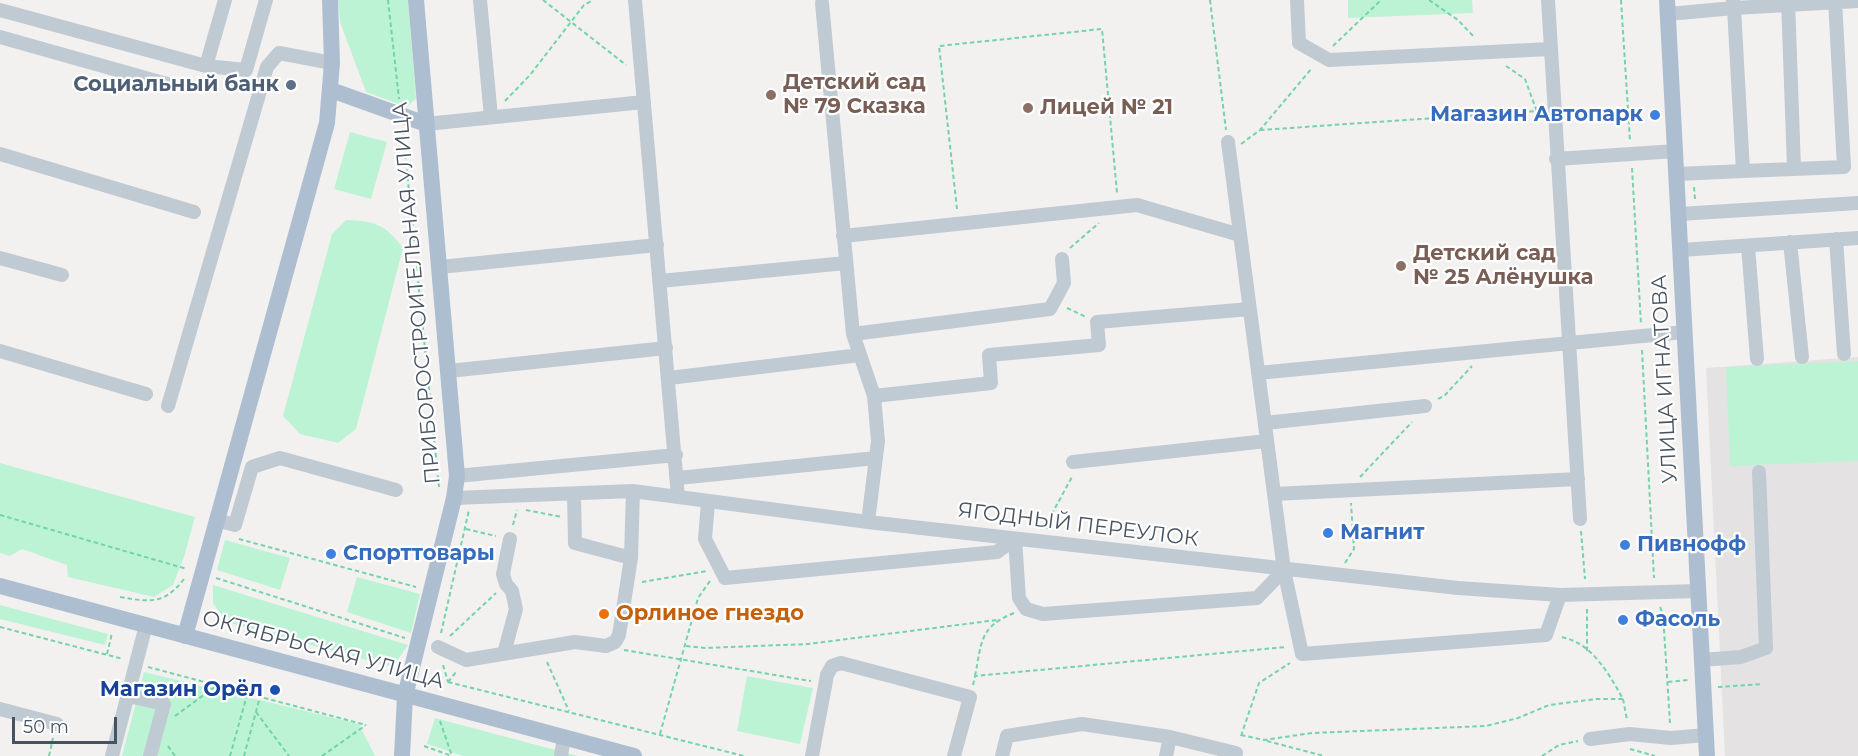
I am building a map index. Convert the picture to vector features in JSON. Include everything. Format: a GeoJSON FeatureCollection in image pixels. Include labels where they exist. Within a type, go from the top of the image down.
{"type":"FeatureCollection","features":[{"type":"Feature","properties":{"kind":"main road"},"geometry":{"type":"LineString","coordinates":[[185,636],[195,571],[216,520],[327,123],[332,63],[330,0]]}},
{"type":"Feature","properties":{"kind":"main road","name":"ПРИБОРОСТРОИТЕЛЬНАЯ УЛИЦА"},"geometry":{"type":"LineString","coordinates":[[402,756],[405,696],[431,591],[447,498],[457,476],[416,0]]}},
{"type":"Feature","properties":{"kind":"main road","name":"УЛИЦА ИГНАТОВА"},"geometry":{"type":"LineString","coordinates":[[1667,7],[1707,756]]}},
{"type":"Feature","properties":{"kind":"main road"},"geometry":{"type":"LineString","coordinates":[[331,90],[426,124]]}},
{"type":"Feature","properties":{"kind":"main road","name":"ОКТЯБРЬСКАЯ УЛИЦА"},"geometry":{"type":"LineString","coordinates":[[0,586],[634,756]]}},
{"type":"Feature","properties":{"kind":"street"},"geometry":{"type":"LineString","coordinates":[[206,66],[225,0]]}},
{"type":"Feature","properties":{"kind":"street"},"geometry":{"type":"LineString","coordinates":[[0,10],[206,66],[246,70],[266,0]]}},
{"type":"Feature","properties":{"kind":"street"},"geometry":{"type":"LineString","coordinates":[[480,0],[491,117]]}},
{"type":"Feature","properties":{"kind":"street"},"geometry":{"type":"LineString","coordinates":[[635,0],[678,497]]}},
{"type":"Feature","properties":{"kind":"street"},"geometry":{"type":"LineString","coordinates":[[1296,0],[1299,42],[1329,60],[1550,49]]}},
{"type":"Feature","properties":{"kind":"street"},"geometry":{"type":"LineString","coordinates":[[1548,0],[1556,159],[1580,519]]}},
{"type":"Feature","properties":{"kind":"street"},"geometry":{"type":"LineString","coordinates":[[1677,174],[1851,166],[1835,1]]}},
{"type":"Feature","properties":{"kind":"street"},"geometry":{"type":"LineString","coordinates":[[1667,7],[1858,1]]}},
{"type":"Feature","properties":{"kind":"street"},"geometry":{"type":"LineString","coordinates":[[1788,2],[1794,168]]}},
{"type":"Feature","properties":{"kind":"street"},"geometry":{"type":"LineString","coordinates":[[822,3],[853,334],[874,396],[878,441],[868,522]]}},
{"type":"Feature","properties":{"kind":"street"},"geometry":{"type":"LineString","coordinates":[[1733,4],[1743,171]]}},
{"type":"Feature","properties":{"kind":"street"},"geometry":{"type":"LineString","coordinates":[[0,37],[167,84]]}},
{"type":"Feature","properties":{"kind":"street"},"geometry":{"type":"LineString","coordinates":[[168,406],[267,67],[279,53],[332,63]]}},
{"type":"Feature","properties":{"kind":"street"},"geometry":{"type":"LineString","coordinates":[[426,124],[644,102]]}},
{"type":"Feature","properties":{"kind":"street"},"geometry":{"type":"LineString","coordinates":[[1228,148],[1284,570],[1301,650],[1546,635],[1560,595]]}},
{"type":"Feature","properties":{"kind":"street"},"geometry":{"type":"LineString","coordinates":[[1556,159],[1676,151]]}},
{"type":"Feature","properties":{"kind":"street"},"geometry":{"type":"LineString","coordinates":[[0,154],[194,212]]}},
{"type":"Feature","properties":{"kind":"street"},"geometry":{"type":"LineString","coordinates":[[1679,214],[1858,203]]}},
{"type":"Feature","properties":{"kind":"street"},"geometry":{"type":"LineString","coordinates":[[843,236],[1137,205],[1240,235]]}},
{"type":"Feature","properties":{"kind":"street"},"geometry":{"type":"LineString","coordinates":[[1681,250],[1858,238]]}},
{"type":"Feature","properties":{"kind":"street"},"geometry":{"type":"LineString","coordinates":[[1836,239],[1844,354]]}},
{"type":"Feature","properties":{"kind":"street"},"geometry":{"type":"LineString","coordinates":[[1790,242],[1802,357]]}},
{"type":"Feature","properties":{"kind":"street"},"geometry":{"type":"LineString","coordinates":[[440,267],[657,245]]}},
{"type":"Feature","properties":{"kind":"street"},"geometry":{"type":"LineString","coordinates":[[1748,246],[1757,359]]}},
{"type":"Feature","properties":{"kind":"street"},"geometry":{"type":"LineString","coordinates":[[0,258],[62,275]]}},
{"type":"Feature","properties":{"kind":"street"},"geometry":{"type":"LineString","coordinates":[[853,334],[1050,309],[1064,283],[1062,259]]}},
{"type":"Feature","properties":{"kind":"street"},"geometry":{"type":"LineString","coordinates":[[660,281],[846,263]]}},
{"type":"Feature","properties":{"kind":"street"},"geometry":{"type":"LineString","coordinates":[[874,396],[991,382],[989,355],[1099,345],[1097,322],[1250,309]]}},
{"type":"Feature","properties":{"kind":"street"},"geometry":{"type":"LineString","coordinates":[[1258,373],[1569,341],[1684,332]]}},
{"type":"Feature","properties":{"kind":"street"},"geometry":{"type":"LineString","coordinates":[[449,371],[666,348]]}},
{"type":"Feature","properties":{"kind":"street"},"geometry":{"type":"LineString","coordinates":[[0,351],[146,394]]}},
{"type":"Feature","properties":{"kind":"street"},"geometry":{"type":"LineString","coordinates":[[669,378],[860,356]]}},
{"type":"Feature","properties":{"kind":"street"},"geometry":{"type":"LineString","coordinates":[[1265,423],[1425,406]]}},
{"type":"Feature","properties":{"kind":"street"},"geometry":{"type":"LineString","coordinates":[[1078,461],[1267,441]]}},
{"type":"Feature","properties":{"kind":"street"},"geometry":{"type":"LineString","coordinates":[[457,476],[676,455]]}},
{"type":"Feature","properties":{"kind":"street"},"geometry":{"type":"LineString","coordinates":[[216,520],[235,525],[252,468],[280,458],[396,490]]}},
{"type":"Feature","properties":{"kind":"street"},"geometry":{"type":"LineString","coordinates":[[678,478],[876,458]]}},
{"type":"Feature","properties":{"kind":"street"},"geometry":{"type":"LineString","coordinates":[[1701,660],[1741,657],[1766,648],[1760,471]]}},
{"type":"Feature","properties":{"kind":"street"},"geometry":{"type":"LineString","coordinates":[[1274,494],[1578,479]]}},
{"type":"Feature","properties":{"kind":"street"},"geometry":{"type":"LineString","coordinates":[[438,647],[466,660],[575,642],[606,646],[615,642],[619,635],[631,558],[633,491]]}},
{"type":"Feature","properties":{"kind":"street","name":"ЯГОДНЫЙ ПЕРЕУЛОК"},"geometry":{"type":"LineString","coordinates":[[447,498],[633,491],[868,522],[1284,570],[1560,595],[1698,591]]}},
{"type":"Feature","properties":{"kind":"street"},"geometry":{"type":"LineString","coordinates":[[574,494],[575,543],[631,558]]}},
{"type":"Feature","properties":{"kind":"street"},"geometry":{"type":"LineString","coordinates":[[708,502],[705,539],[725,578],[997,552],[1015,539]]}},
{"type":"Feature","properties":{"kind":"street"},"geometry":{"type":"LineString","coordinates":[[504,653],[516,609],[512,591],[506,584],[503,574],[510,539]]}},
{"type":"Feature","properties":{"kind":"street"},"geometry":{"type":"LineString","coordinates":[[1015,539],[1018,598],[1026,609],[1043,614],[1257,598],[1284,570]]}},
{"type":"Feature","properties":{"kind":"street"},"geometry":{"type":"LineString","coordinates":[[112,756],[146,626]]}},
{"type":"Feature","properties":{"kind":"street"},"geometry":{"type":"LineString","coordinates":[[812,756],[826,683],[832,666],[841,663],[970,697],[954,756]]}},
{"type":"Feature","properties":{"kind":"street"},"geometry":{"type":"LineString","coordinates":[[128,696],[164,704],[150,756]]}},
{"type":"Feature","properties":{"kind":"street"},"geometry":{"type":"LineString","coordinates":[[0,709],[57,724]]}},
{"type":"Feature","properties":{"kind":"street"},"geometry":{"type":"LineString","coordinates":[[1002,756],[1007,735],[1082,724],[1170,737],[1236,754]]}},
{"type":"Feature","properties":{"kind":"street"},"geometry":{"type":"LineString","coordinates":[[1590,739],[1630,734],[1671,738],[1706,735]]}},
{"type":"Feature","properties":{"kind":"street"},"geometry":{"type":"LineString","coordinates":[[1166,756],[1170,737]]}},
{"type":"Feature","properties":{"kind":"street"},"geometry":{"type":"LineString","coordinates":[[561,756],[564,738]]}},
{"type":"Feature","properties":{"kind":"path"},"geometry":{"type":"LineString","coordinates":[[388,0],[395,78],[402,115],[447,498]]}},
{"type":"Feature","properties":{"kind":"path"},"geometry":{"type":"LineString","coordinates":[[543,0],[642,77]]}},
{"type":"Feature","properties":{"kind":"path"},"geometry":{"type":"LineString","coordinates":[[491,117],[530,75],[584,5],[593,0]]}},
{"type":"Feature","properties":{"kind":"path"},"geometry":{"type":"LineString","coordinates":[[1210,0],[1228,148],[1260,130],[1322,56],[1381,0]]}},
{"type":"Feature","properties":{"kind":"path"},"geometry":{"type":"LineString","coordinates":[[1429,0],[1458,20],[1488,52],[1525,80],[1541,120]]}},
{"type":"Feature","properties":{"kind":"path"},"geometry":{"type":"LineString","coordinates":[[1621,0],[1654,593],[1663,614],[1671,738]]}},
{"type":"Feature","properties":{"kind":"path"},"geometry":{"type":"LineString","coordinates":[[958,224],[939,46],[1102,29],[1118,207],[1073,244],[1062,259]]}},
{"type":"Feature","properties":{"kind":"path"},"geometry":{"type":"LineString","coordinates":[[1260,130],[1537,111]]}},
{"type":"Feature","properties":{"kind":"path"},"geometry":{"type":"LineString","coordinates":[[1054,302],[1097,322]]}},
{"type":"Feature","properties":{"kind":"path"},"geometry":{"type":"LineString","coordinates":[[1425,406],[1445,395],[1486,350]]}},
{"type":"Feature","properties":{"kind":"path"},"geometry":{"type":"LineString","coordinates":[[1043,543],[1054,510],[1078,461]]}},
{"type":"Feature","properties":{"kind":"path"},"geometry":{"type":"LineString","coordinates":[[465,528],[510,539],[517,508],[573,519]]}},
{"type":"Feature","properties":{"kind":"path"},"geometry":{"type":"LineString","coordinates":[[0,515],[195,571],[418,642]]}},
{"type":"Feature","properties":{"kind":"path"},"geometry":{"type":"LineString","coordinates":[[1580,519],[1587,595],[1587,651]]}},
{"type":"Feature","properties":{"kind":"path"},"geometry":{"type":"LineString","coordinates":[[231,536],[431,591]]}},
{"type":"Feature","properties":{"kind":"path"},"geometry":{"type":"LineString","coordinates":[[627,585],[719,569]]}},
{"type":"Feature","properties":{"kind":"path"},"geometry":{"type":"LineString","coordinates":[[660,734],[698,597],[719,569]]}},
{"type":"Feature","properties":{"kind":"path"},"geometry":{"type":"LineString","coordinates":[[120,597],[149,602],[165,598],[195,571]]}},
{"type":"Feature","properties":{"kind":"path"},"geometry":{"type":"LineString","coordinates":[[438,647],[506,584]]}},
{"type":"Feature","properties":{"kind":"path"},"geometry":{"type":"LineString","coordinates":[[686,646],[705,648],[808,644],[997,620],[1026,609]]}},
{"type":"Feature","properties":{"kind":"path"},"geometry":{"type":"LineString","coordinates":[[970,697],[984,632],[997,620]]}},
{"type":"Feature","properties":{"kind":"path"},"geometry":{"type":"LineString","coordinates":[[0,627],[366,725],[322,756]]}},
{"type":"Feature","properties":{"kind":"path"},"geometry":{"type":"LineString","coordinates":[[107,654],[112,633]]}},
{"type":"Feature","properties":{"kind":"path"},"geometry":{"type":"LineString","coordinates":[[1546,635],[1571,638],[1603,664],[1623,699],[1630,734]]}},
{"type":"Feature","properties":{"kind":"path"},"geometry":{"type":"LineString","coordinates":[[615,642],[625,650],[826,683]]}},
{"type":"Feature","properties":{"kind":"path"},"geometry":{"type":"LineString","coordinates":[[540,648],[569,711]]}},
{"type":"Feature","properties":{"kind":"path"},"geometry":{"type":"LineString","coordinates":[[975,676],[1301,650]]}},
{"type":"Feature","properties":{"kind":"path"},"geometry":{"type":"LineString","coordinates":[[1236,754],[1258,683],[1301,650]]}},
{"type":"Feature","properties":{"kind":"path"},"geometry":{"type":"LineString","coordinates":[[447,682],[744,756]]}},
{"type":"Feature","properties":{"kind":"path"},"geometry":{"type":"LineString","coordinates":[[1715,687],[1762,684]]}},
{"type":"Feature","properties":{"kind":"path"},"geometry":{"type":"LineString","coordinates":[[158,728],[216,685]]}},
{"type":"Feature","properties":{"kind":"path"},"geometry":{"type":"LineString","coordinates":[[231,756],[248,694]]}},
{"type":"Feature","properties":{"kind":"path"},"geometry":{"type":"LineString","coordinates":[[244,756],[260,697]]}},
{"type":"Feature","properties":{"kind":"path"},"geometry":{"type":"LineString","coordinates":[[1264,740],[1312,733],[1486,726],[1518,718],[1549,705],[1596,699],[1623,699]]}},
{"type":"Feature","properties":{"kind":"path"},"geometry":{"type":"LineString","coordinates":[[256,712],[289,756]]}},
{"type":"Feature","properties":{"kind":"path"},"geometry":{"type":"LineString","coordinates":[[438,715],[452,756]]}},
{"type":"Feature","properties":{"kind":"path"},"geometry":{"type":"LineString","coordinates":[[49,756],[57,724]]}},
{"type":"Feature","properties":{"kind":"path"},"geometry":{"type":"LineString","coordinates":[[1241,735],[1324,756]]}},
{"type":"Feature","properties":{"kind":"path"},"geometry":{"type":"LineString","coordinates":[[424,746],[452,756]]}},
{"type":"Feature","properties":{"kind":"shaded area"},"geometry":{"type":"Polygon","coordinates":[[[1858,357],[1858,756],[1725,756],[1706,368],[1858,357]]]}},
{"type":"Feature","properties":{"kind":"green space"},"geometry":{"type":"Polygon","coordinates":[[[338,0],[408,0],[416,98],[407,107],[366,92],[340,22],[338,0]]]}},
{"type":"Feature","properties":{"kind":"green space"},"geometry":{"type":"Polygon","coordinates":[[[1348,0],[1472,0],[1473,13],[1348,18],[1348,0]]]}},
{"type":"Feature","properties":{"kind":"green space"},"geometry":{"type":"Polygon","coordinates":[[[350,132],[387,142],[371,199],[334,189],[350,132]]]}},
{"type":"Feature","properties":{"kind":"green space"},"geometry":{"type":"Polygon","coordinates":[[[346,220],[365,221],[379,225],[391,234],[403,248],[356,429],[338,443],[300,434],[283,416],[332,234],[346,220]]]}},
{"type":"Feature","properties":{"kind":"green space"},"geometry":{"type":"Polygon","coordinates":[[[1858,361],[1858,461],[1730,466],[1726,367],[1858,361]]]}},
{"type":"Feature","properties":{"kind":"green space"},"geometry":{"type":"Polygon","coordinates":[[[0,463],[195,517],[184,557],[173,585],[154,597],[68,577],[67,565],[22,549],[10,556],[0,553],[0,463]]]}},
{"type":"Feature","properties":{"kind":"green space"},"geometry":{"type":"Polygon","coordinates":[[[225,540],[290,558],[280,590],[217,570],[225,540]]]}},
{"type":"Feature","properties":{"kind":"green space"},"geometry":{"type":"Polygon","coordinates":[[[357,577],[420,594],[411,633],[347,612],[357,577]]]}},
{"type":"Feature","properties":{"kind":"green space"},"geometry":{"type":"Polygon","coordinates":[[[213,585],[408,645],[393,667],[226,622],[213,603],[213,585]]]}},
{"type":"Feature","properties":{"kind":"green space"},"geometry":{"type":"Polygon","coordinates":[[[0,605],[108,634],[105,645],[0,619],[0,605]]]}},
{"type":"Feature","properties":{"kind":"green space"},"geometry":{"type":"Polygon","coordinates":[[[144,672],[359,724],[375,756],[122,756],[144,672]]]}},
{"type":"Feature","properties":{"kind":"green space"},"geometry":{"type":"Polygon","coordinates":[[[747,676],[813,688],[800,744],[737,731],[747,676]]]}},
{"type":"Feature","properties":{"kind":"green space"},"geometry":{"type":"Polygon","coordinates":[[[435,718],[578,756],[463,756],[427,744],[435,718]]]}},
{"type":"Feature","properties":{"kind":"place","name":"Социальный банк"},"geometry":{"type":"Point","coordinates":[291,85]}},
{"type":"Feature","properties":{"kind":"place","name":"Детский сад № 79 Сказка"},"geometry":{"type":"Point","coordinates":[771,95]}},
{"type":"Feature","properties":{"kind":"place","name":"Лицей № 21"},"geometry":{"type":"Point","coordinates":[1028,108]}},
{"type":"Feature","properties":{"kind":"place","name":"Магазин Автопарк"},"geometry":{"type":"Point","coordinates":[1655,115]}},
{"type":"Feature","properties":{"kind":"place","name":"Детский сад № 25 Алёнушка"},"geometry":{"type":"Point","coordinates":[1401,266]}},
{"type":"Feature","properties":{"kind":"place","name":"Магнит"},"geometry":{"type":"Point","coordinates":[1328,533]}},
{"type":"Feature","properties":{"kind":"place","name":"Пивнофф"},"geometry":{"type":"Point","coordinates":[1625,545]}},
{"type":"Feature","properties":{"kind":"place","name":"Спорттовары"},"geometry":{"type":"Point","coordinates":[331,554]}},
{"type":"Feature","properties":{"kind":"place","name":"Орлиное гнездо"},"geometry":{"type":"Point","coordinates":[604,614]}},
{"type":"Feature","properties":{"kind":"place","name":"Фасоль"},"geometry":{"type":"Point","coordinates":[1623,620]}},
{"type":"Feature","properties":{"kind":"place","name":"Магазин Орёл"},"geometry":{"type":"Point","coordinates":[275,690]}}]}
